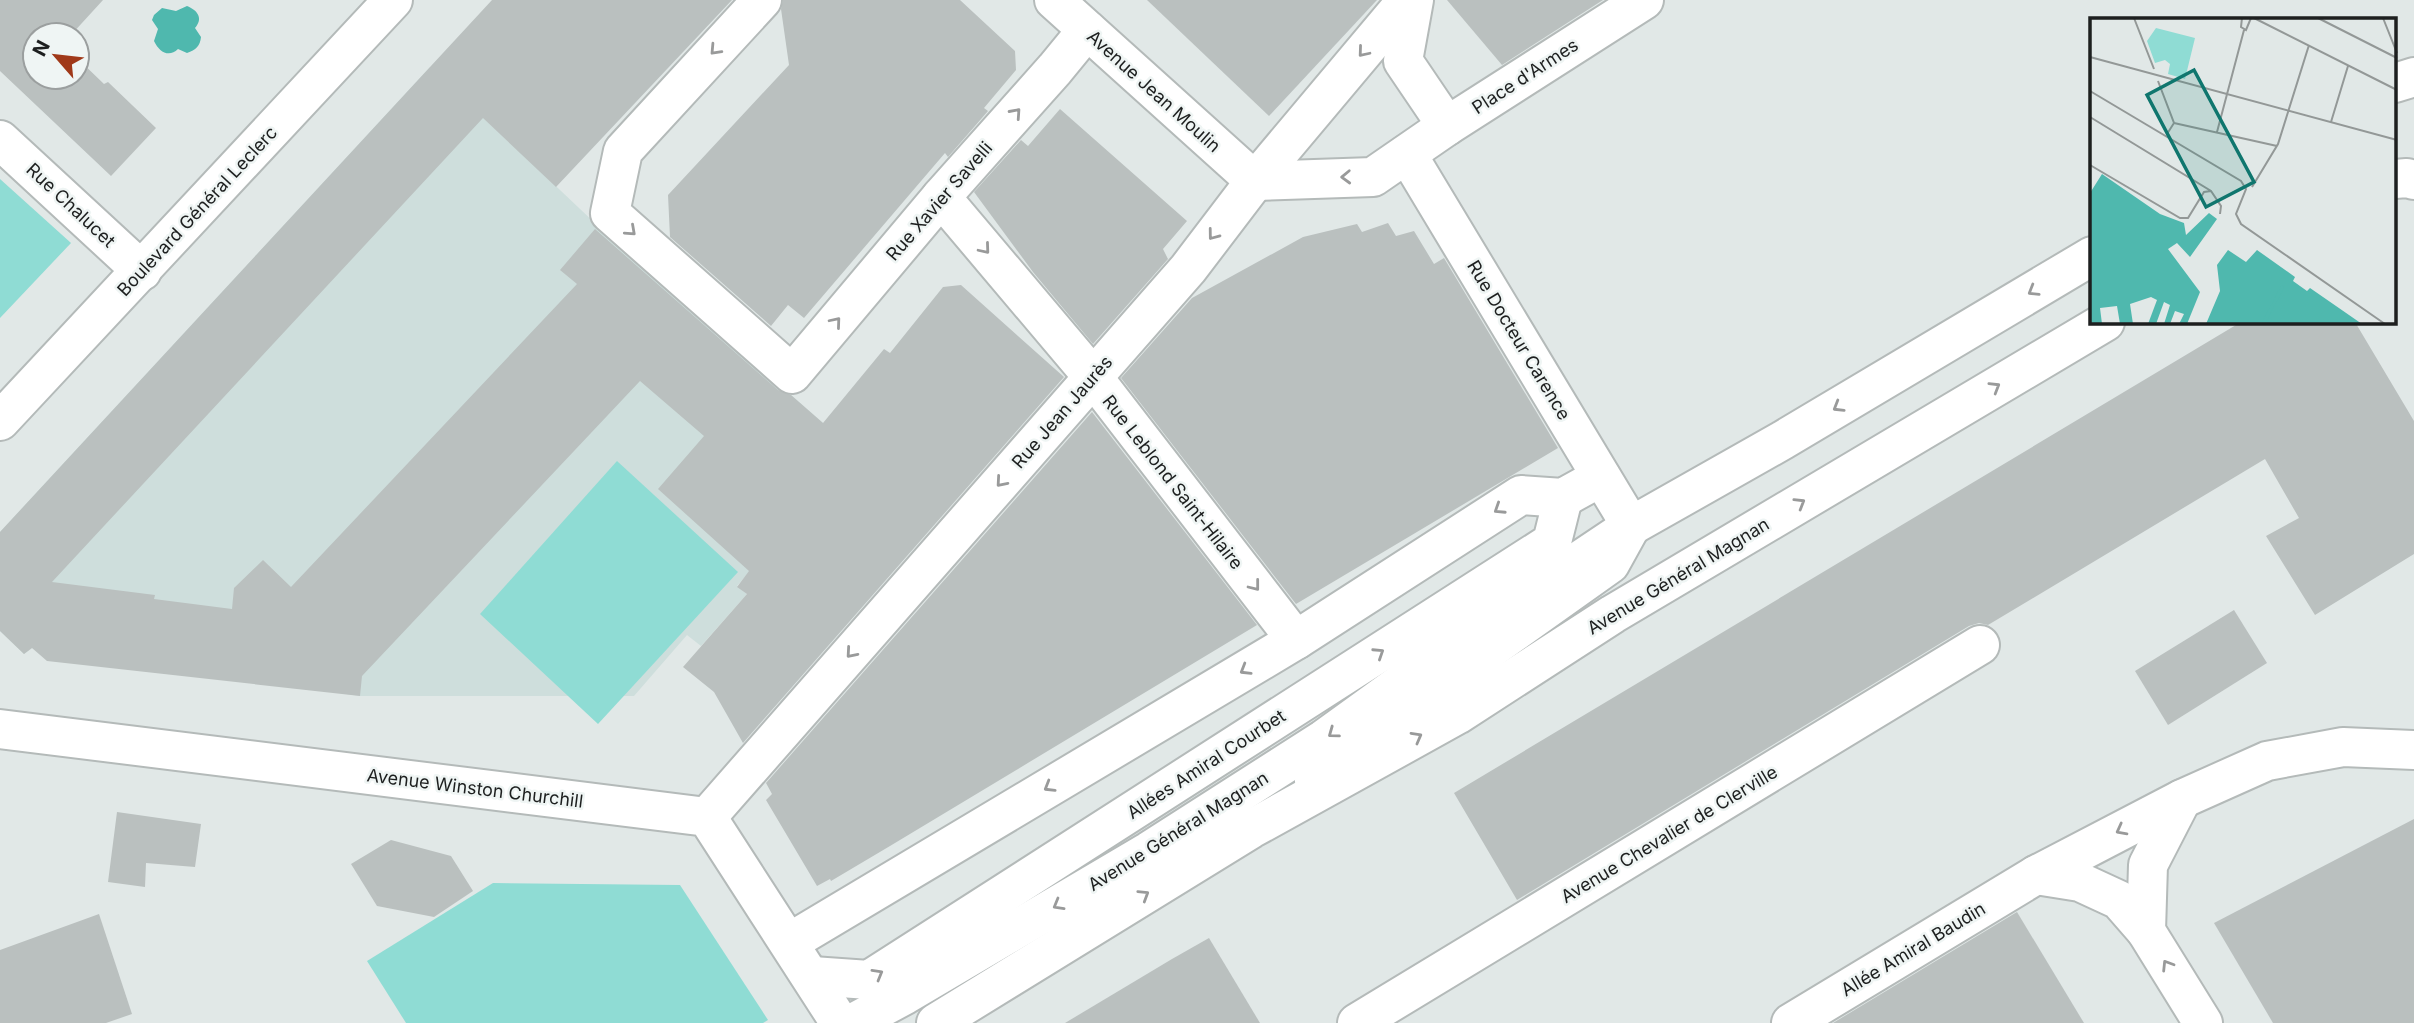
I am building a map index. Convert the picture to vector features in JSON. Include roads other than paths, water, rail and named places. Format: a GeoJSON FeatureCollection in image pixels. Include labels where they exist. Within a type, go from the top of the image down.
{"type":"FeatureCollection","features":[{"type":"Feature","properties":{"kind":"street","name":"Boulevard Général Leclerc"},"geometry":{"type":"LineString","coordinates":[[0,421],[393,0]]}},
{"type":"Feature","properties":{"kind":"street","name":"Rue Xavier Savelli"},"geometry":{"type":"LineString","coordinates":[[762,0],[623,151],[610,213],[792,374],[941,197],[1087,30]]}},
{"type":"Feature","properties":{"kind":"street","name":"Avenue Jean Moulin"},"geometry":{"type":"LineString","coordinates":[[1054,0],[1255,181]]}},
{"type":"Feature","properties":{"kind":"street","name":"Rue Jean Jaurès"},"geometry":{"type":"LineString","coordinates":[[707,817],[1188,269],[1255,181],[1407,0]]}},
{"type":"Feature","properties":{"kind":"street"},"geometry":{"type":"LineString","coordinates":[[1414,0],[1403,61],[1447,126]]}},
{"type":"Feature","properties":{"kind":"street","name":"Place d'Armes"},"geometry":{"type":"LineString","coordinates":[[1255,181],[1373,177],[1447,126],[1644,0]]}},
{"type":"Feature","properties":{"kind":"street"},"geometry":{"type":"LineString","coordinates":[[2396,83],[2414,77]]}},
{"type":"Feature","properties":{"kind":"street","name":"Rue Chalucet"},"geometry":{"type":"LineString","coordinates":[[0,140],[142,271]]}},
{"type":"Feature","properties":{"kind":"street","name":"Rue Docteur Carence"},"geometry":{"type":"LineString","coordinates":[[1407,153],[1631,526]]}},
{"type":"Feature","properties":{"kind":"street"},"geometry":{"type":"LineString","coordinates":[[2396,178],[2414,180]]}},
{"type":"Feature","properties":{"kind":"street","name":"Rue Leblond Saint-Hilaire"},"geometry":{"type":"LineString","coordinates":[[941,197],[1093,377],[1296,639]]}},
{"type":"Feature","properties":{"kind":"street","name":"Avenue Général Magnan"},"geometry":{"type":"LineString","coordinates":[[853,1023],[1149,851],[1324,739],[1465,637],[1631,526],[1783,440],[2090,257]]}},
{"type":"Feature","properties":{"kind":"street","name":"Avenue Général Magnan"},"geometry":{"type":"LineString","coordinates":[[913,1023],[948,1015],[1251,829],[1457,715],[1614,614],[2102,324]]}},
{"type":"Feature","properties":{"kind":"street"},"geometry":{"type":"LineString","coordinates":[[790,942],[1296,639],[1521,495],[1563,498],[1601,477]]}},
{"type":"Feature","properties":{"kind":"street","name":"Allées Amiral Courbet"},"geometry":{"type":"LineString","coordinates":[[812,976],[869,980],[1552,542],[1563,498]]}},
{"type":"Feature","properties":{"kind":"street","name":"Avenue Général Magnan"},"geometry":{"type":"LineString","coordinates":[[1251,829],[1440,685],[1609,564],[1631,526]]}},
{"type":"Feature","properties":{"kind":"street","name":"Avenue Chevalier de Clerville"},"geometry":{"type":"LineString","coordinates":[[1357,1023],[1980,645]]}},
{"type":"Feature","properties":{"kind":"street","name":"Avenue Winston Churchill"},"geometry":{"type":"LineString","coordinates":[[0,729],[707,817]]}},
{"type":"Feature","properties":{"kind":"street","name":"Allée Amiral Baudin"},"geometry":{"type":"LineString","coordinates":[[1791,1023],[2036,875],[2182,799],[2267,761],[2343,747],[2414,750]]}},
{"type":"Feature","properties":{"kind":"street"},"geometry":{"type":"LineString","coordinates":[[2146,930],[2148,865],[2182,799]]}},
{"type":"Feature","properties":{"kind":"street"},"geometry":{"type":"LineString","coordinates":[[707,817],[840,1023]]}},
{"type":"Feature","properties":{"kind":"street"},"geometry":{"type":"LineString","coordinates":[[2036,875],[2080,883],[2119,900],[2146,930],[2203,1023]]}}]}
